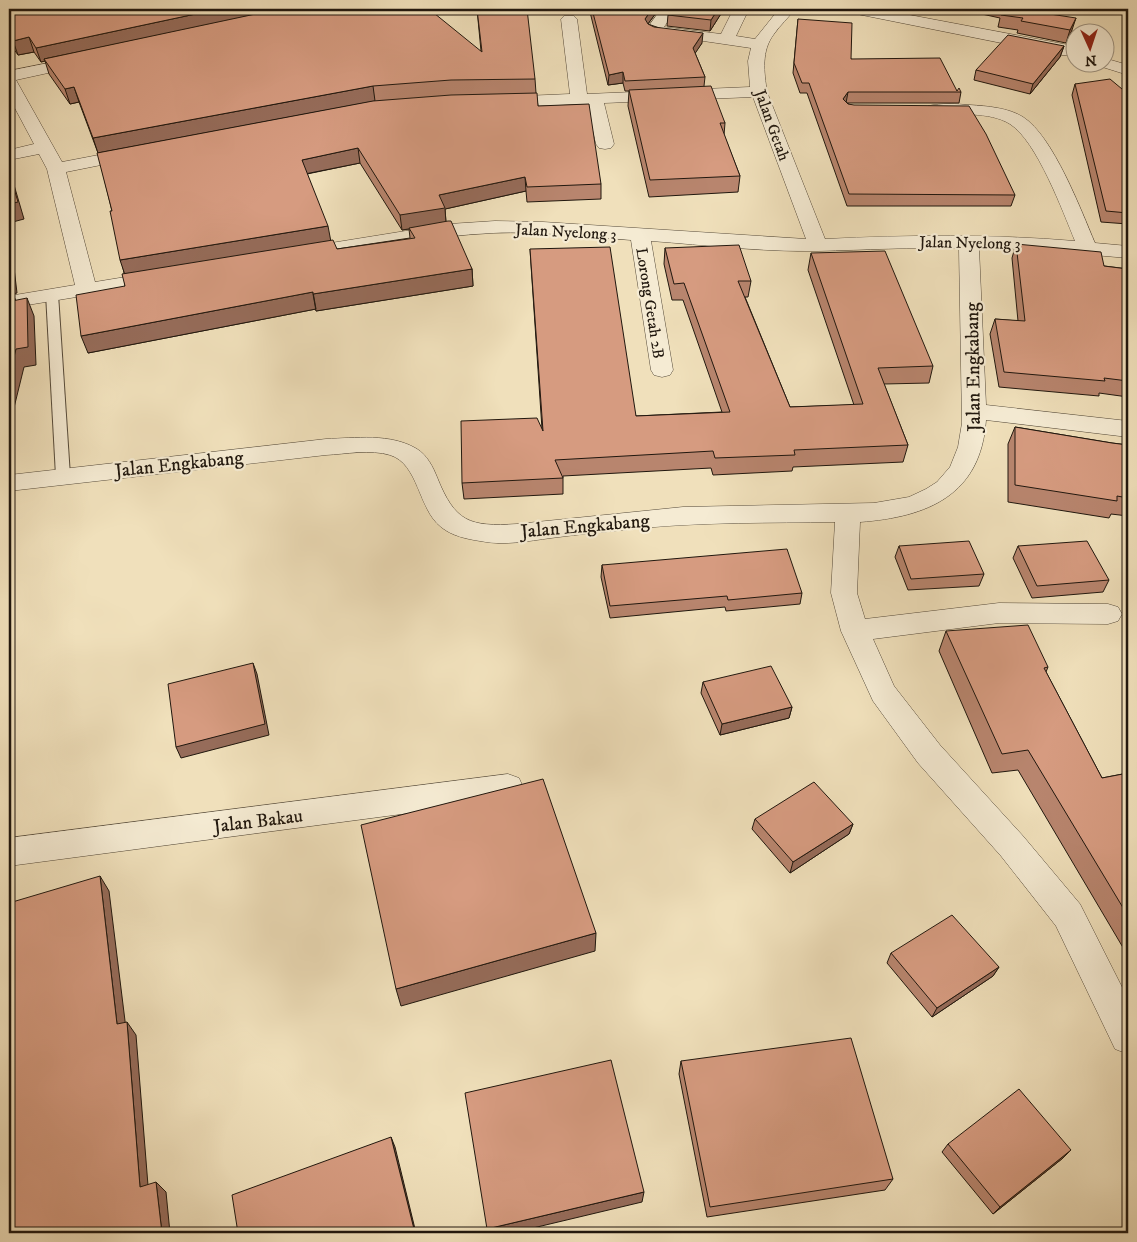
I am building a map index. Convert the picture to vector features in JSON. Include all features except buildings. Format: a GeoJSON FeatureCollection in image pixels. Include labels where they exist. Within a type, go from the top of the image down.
{"type":"FeatureCollection","features":[{"type":"Feature","properties":{"kind":"street"},"geometry":{"type":"LineString","coordinates":[[668,9],[654,30],[759,44],[788,9]]}},
{"type":"Feature","properties":{"kind":"street"},"geometry":{"type":"LineString","coordinates":[[726,40],[740,11],[738,9]]}},
{"type":"Feature","properties":{"kind":"street"},"geometry":{"type":"LineString","coordinates":[[857,9],[1064,51]]}},
{"type":"Feature","properties":{"kind":"street"},"geometry":{"type":"LineString","coordinates":[[569,19],[587,100],[604,144]]}},
{"type":"Feature","properties":{"kind":"street","name":"Jalan Getah"},"geometry":{"type":"LineString","coordinates":[[759,44],[757,58],[759,92],[818,246]]}},
{"type":"Feature","properties":{"kind":"street"},"geometry":{"type":"LineString","coordinates":[[1114,52],[1122,52]]}},
{"type":"Feature","properties":{"kind":"street"},"geometry":{"type":"LineString","coordinates":[[9,76],[96,58]]}},
{"type":"Feature","properties":{"kind":"street"},"geometry":{"type":"LineString","coordinates":[[1114,66],[1128,70]]}},
{"type":"Feature","properties":{"kind":"street"},"geometry":{"type":"LineString","coordinates":[[9,82],[15,102],[44,146],[56,169],[86,288]]}},
{"type":"Feature","properties":{"kind":"street"},"geometry":{"type":"LineString","coordinates":[[481,102],[587,100],[759,92]]}},
{"type":"Feature","properties":{"kind":"street"},"geometry":{"type":"LineString","coordinates":[[919,110],[986,110],[1018,121],[1035,138],[1066,199],[1088,249]]}},
{"type":"Feature","properties":{"kind":"street"},"geometry":{"type":"LineString","coordinates":[[9,155],[44,146]]}},
{"type":"Feature","properties":{"kind":"street"},"geometry":{"type":"LineString","coordinates":[[56,169],[152,150]]}},
{"type":"Feature","properties":{"kind":"street","name":"Jalan Nyelong 3"},"geometry":{"type":"LineString","coordinates":[[284,256],[449,230],[496,227],[543,228],[640,236],[818,246],[912,241],[1024,243],[1128,252]]}},
{"type":"Feature","properties":{"kind":"street","name":"Lorong Getah 2B"},"geometry":{"type":"LineString","coordinates":[[640,236],[662,370]]}},
{"type":"Feature","properties":{"kind":"street","name":"Jalan Engkabang"},"geometry":{"type":"LineString","coordinates":[[9,483],[326,447],[378,445],[408,454],[421,467],[441,512],[453,525],[484,534],[673,517],[879,511],[909,506],[935,495],[951,482],[962,468],[975,435],[969,242]]}},
{"type":"Feature","properties":{"kind":"street"},"geometry":{"type":"LineString","coordinates":[[9,302],[178,274]]}},
{"type":"Feature","properties":{"kind":"street"},"geometry":{"type":"LineString","coordinates":[[975,411],[1128,430]]}},
{"type":"Feature","properties":{"kind":"street"},"geometry":{"type":"LineString","coordinates":[[848,512],[844,593],[855,630],[884,693],[929,754],[1012,846],[1068,915],[1128,1036]]}},
{"type":"Feature","properties":{"kind":"street"},"geometry":{"type":"LineString","coordinates":[[855,630],[1000,613],[1108,614]]}},
{"type":"Feature","properties":{"kind":"street","name":"Jalan Bakau"},"geometry":{"type":"LineString","coordinates":[[9,852],[508,788]]}},
{"type":"Feature","properties":{"kind":"lane"},"geometry":{"type":"LineString","coordinates":[[52,294],[63,476]]}}]}
